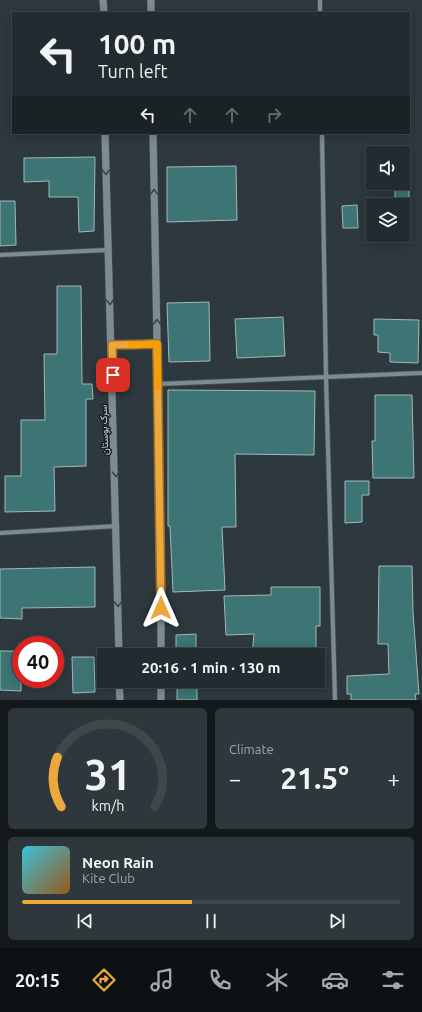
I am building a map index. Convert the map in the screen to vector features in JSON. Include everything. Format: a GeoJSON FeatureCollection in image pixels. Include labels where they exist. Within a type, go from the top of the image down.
{"type":"FeatureCollection","features":[{"type":"Feature","properties":{"kind":"street"},"geometry":{"type":"LineString","coordinates":[[103,0],[104,12]]}},
{"type":"Feature","properties":{"kind":"street"},"geometry":{"type":"LineString","coordinates":[[151,0],[151,12]]}},
{"type":"Feature","properties":{"kind":"street"},"geometry":{"type":"LineString","coordinates":[[320,0],[320,12]]}},
{"type":"Feature","properties":{"kind":"street","name":"سرک بوستان"},"geometry":{"type":"LineString","coordinates":[[105,134],[107,250],[112,345],[117,526],[119,648]]}},
{"type":"Feature","properties":{"kind":"street"},"geometry":{"type":"LineString","coordinates":[[153,134],[161,648]]}},
{"type":"Feature","properties":{"kind":"street"},"geometry":{"type":"LineString","coordinates":[[322,134],[326,377],[335,700]]}},
{"type":"Feature","properties":{"kind":"street"},"geometry":{"type":"LineString","coordinates":[[0,255],[107,250]]}},
{"type":"Feature","properties":{"kind":"street"},"geometry":{"type":"LineString","coordinates":[[112,345],[157,344]]}},
{"type":"Feature","properties":{"kind":"street"},"geometry":{"type":"LineString","coordinates":[[158,384],[422,374]]}},
{"type":"Feature","properties":{"kind":"street"},"geometry":{"type":"LineString","coordinates":[[0,534],[117,526]]}},
{"type":"Feature","properties":{"kind":"street"},"geometry":{"type":"LineString","coordinates":[[119,688],[120,700]]}},
{"type":"Feature","properties":{"kind":"street"},"geometry":{"type":"LineString","coordinates":[[161,688],[161,700]]}},
{"type":"Feature","properties":{"kind":"building"},"geometry":{"type":"Polygon","coordinates":[[[95,157],[94,231],[79,232],[78,197],[49,197],[49,181],[24,182],[24,158],[95,157]]]}},
{"type":"Feature","properties":{"kind":"building"},"geometry":{"type":"Polygon","coordinates":[[[236,166],[237,220],[167,222],[167,167],[236,166]]]}},
{"type":"Feature","properties":{"kind":"building"},"geometry":{"type":"Polygon","coordinates":[[[395,190],[409,190],[409,198],[395,198],[395,190]]]}},
{"type":"Feature","properties":{"kind":"building"},"geometry":{"type":"Polygon","coordinates":[[[0,201],[15,201],[16,245],[0,246],[0,201]]]}},
{"type":"Feature","properties":{"kind":"building"},"geometry":{"type":"Polygon","coordinates":[[[357,205],[358,228],[343,228],[342,206],[357,205]]]}},
{"type":"Feature","properties":{"kind":"building"},"geometry":{"type":"Polygon","coordinates":[[[57,286],[81,286],[82,384],[92,384],[93,399],[86,399],[86,466],[54,467],[55,511],[5,512],[5,476],[21,476],[21,420],[45,420],[44,354],[57,354],[57,286]]]}},
{"type":"Feature","properties":{"kind":"building"},"geometry":{"type":"Polygon","coordinates":[[[209,302],[210,361],[169,362],[167,303],[209,302]]]}},
{"type":"Feature","properties":{"kind":"building"},"geometry":{"type":"Polygon","coordinates":[[[283,317],[285,356],[237,358],[235,319],[283,317]]]}},
{"type":"Feature","properties":{"kind":"building"},"geometry":{"type":"Polygon","coordinates":[[[374,319],[419,320],[418,363],[390,362],[390,353],[378,352],[378,335],[374,335],[374,319]]]}},
{"type":"Feature","properties":{"kind":"building"},"geometry":{"type":"Polygon","coordinates":[[[168,390],[315,391],[314,455],[235,454],[236,527],[222,527],[225,590],[173,592],[170,526],[168,526],[168,390]]]}},
{"type":"Feature","properties":{"kind":"building"},"geometry":{"type":"Polygon","coordinates":[[[375,395],[412,395],[414,478],[373,478],[372,441],[375,441],[375,395]]]}},
{"type":"Feature","properties":{"kind":"building"},"geometry":{"type":"Polygon","coordinates":[[[345,481],[369,481],[369,495],[362,495],[362,522],[345,523],[345,481]]]}},
{"type":"Feature","properties":{"kind":"building"},"geometry":{"type":"Polygon","coordinates":[[[379,566],[412,566],[413,612],[419,694],[415,694],[416,700],[351,700],[351,694],[347,694],[347,676],[389,674],[388,644],[378,644],[379,566]]]}},
{"type":"Feature","properties":{"kind":"building"},"geometry":{"type":"Polygon","coordinates":[[[95,567],[95,607],[22,608],[22,619],[0,618],[0,569],[95,567]]]}},
{"type":"Feature","properties":{"kind":"building"},"geometry":{"type":"Polygon","coordinates":[[[271,587],[320,587],[320,626],[316,626],[316,648],[253,648],[254,634],[226,635],[224,596],[271,595],[271,587]]]}},
{"type":"Feature","properties":{"kind":"building"},"geometry":{"type":"Polygon","coordinates":[[[196,634],[196,648],[176,648],[176,635],[196,634]]]}},
{"type":"Feature","properties":{"kind":"building"},"geometry":{"type":"Polygon","coordinates":[[[0,651],[12,651],[12,688],[21,688],[21,691],[0,690],[0,651]]]}},
{"type":"Feature","properties":{"kind":"building"},"geometry":{"type":"Polygon","coordinates":[[[72,657],[94,657],[95,692],[73,693],[72,657]]]}},
{"type":"Feature","properties":{"kind":"building"},"geometry":{"type":"Polygon","coordinates":[[[177,688],[197,688],[197,700],[177,700],[177,688]]]}},
{"type":"Feature","properties":{"kind":"slow traffic"},"geometry":{"type":"LineString","coordinates":[[132,345],[157,344],[158,387]]}},
{"type":"Feature","properties":{"kind":"route"},"geometry":{"type":"LineString","coordinates":[[113,375],[112,345],[157,344],[161,608]]}}]}
